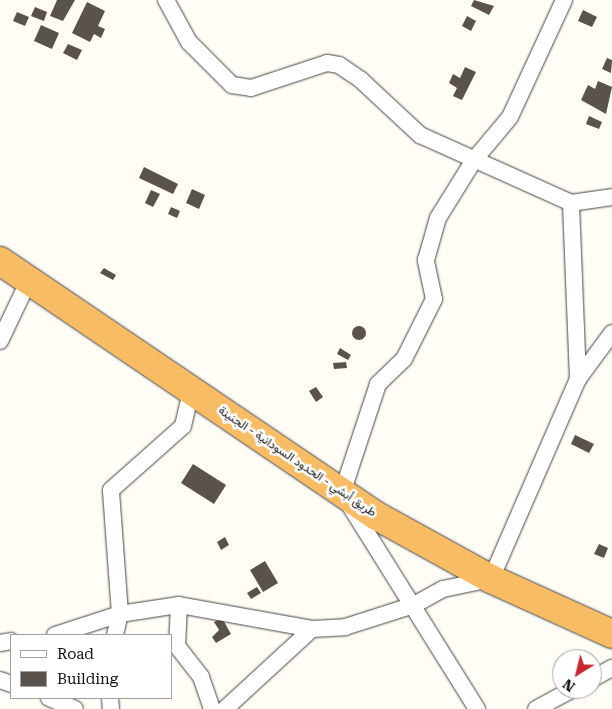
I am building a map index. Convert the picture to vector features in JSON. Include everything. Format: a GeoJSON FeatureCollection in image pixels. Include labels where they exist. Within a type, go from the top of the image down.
{"type":"FeatureCollection","features":[{"type":"Feature","properties":{"kind":"highway","name":"طريق أبشي - الحدود السودانية - الجنينة"},"geometry":{"type":"LineString","coordinates":[[0,261],[342,493],[491,579],[612,634]]}},
{"type":"Feature","properties":{"kind":"street"},"geometry":{"type":"LineString","coordinates":[[166,0],[189,42],[232,85],[251,88],[327,63],[338,65],[361,80],[420,135],[571,203],[612,197]]}},
{"type":"Feature","properties":{"kind":"street"},"geometry":{"type":"LineString","coordinates":[[477,709],[414,605],[342,493],[378,384],[404,359],[434,299],[426,260],[438,218],[474,160],[510,117],[564,0]]}},
{"type":"Feature","properties":{"kind":"street"},"geometry":{"type":"LineString","coordinates":[[571,203],[578,379]]}},
{"type":"Feature","properties":{"kind":"street"},"geometry":{"type":"LineString","coordinates":[[0,341],[29,280]]}},
{"type":"Feature","properties":{"kind":"street"},"geometry":{"type":"LineString","coordinates":[[58,634],[120,614],[179,605],[312,629],[346,627],[414,605],[443,589],[491,579],[578,379],[612,333]]}},
{"type":"Feature","properties":{"kind":"street"},"geometry":{"type":"LineString","coordinates":[[115,634],[120,614],[111,490],[183,426],[191,392]]}},
{"type":"Feature","properties":{"kind":"street"},"geometry":{"type":"LineString","coordinates":[[179,605],[178,646],[201,677],[212,709]]}},
{"type":"Feature","properties":{"kind":"street"},"geometry":{"type":"LineString","coordinates":[[224,709],[312,629]]}},
{"type":"Feature","properties":{"kind":"street"},"geometry":{"type":"LineString","coordinates":[[51,699],[75,709]]}},
{"type":"Feature","properties":{"kind":"street"},"geometry":{"type":"LineString","coordinates":[[536,709],[554,699]]}},
{"type":"Feature","properties":{"kind":"building"},"geometry":{"type":"Polygon","coordinates":[[[57,0],[75,0],[63,21],[50,16],[57,0]]]}},
{"type":"Feature","properties":{"kind":"building"},"geometry":{"type":"Polygon","coordinates":[[[474,0],[494,6],[489,15],[471,6],[474,0]]]}},
{"type":"Feature","properties":{"kind":"building"},"geometry":{"type":"Polygon","coordinates":[[[87,2],[105,11],[98,26],[105,29],[101,38],[94,34],[90,42],[72,33],[87,2]]]}},
{"type":"Feature","properties":{"kind":"building"},"geometry":{"type":"Polygon","coordinates":[[[35,7],[47,12],[44,21],[31,16],[35,7]]]}},
{"type":"Feature","properties":{"kind":"building"},"geometry":{"type":"Polygon","coordinates":[[[583,10],[597,17],[592,27],[578,21],[583,10]]]}},
{"type":"Feature","properties":{"kind":"building"},"geometry":{"type":"Polygon","coordinates":[[[17,12],[29,17],[25,26],[13,21],[17,12]]]}},
{"type":"Feature","properties":{"kind":"building"},"geometry":{"type":"Polygon","coordinates":[[[467,16],[476,21],[471,31],[462,26],[467,16]]]}},
{"type":"Feature","properties":{"kind":"building"},"geometry":{"type":"Polygon","coordinates":[[[41,25],[59,33],[52,49],[34,41],[41,25]]]}},
{"type":"Feature","properties":{"kind":"building"},"geometry":{"type":"Polygon","coordinates":[[[68,44],[82,50],[77,60],[63,53],[68,44]]]}},
{"type":"Feature","properties":{"kind":"building"},"geometry":{"type":"Polygon","coordinates":[[[607,58],[612,60],[611,73],[602,69],[607,58]]]}},
{"type":"Feature","properties":{"kind":"building"},"geometry":{"type":"Polygon","coordinates":[[[465,67],[476,72],[462,100],[453,96],[457,88],[449,83],[453,74],[460,78],[465,67]]]}},
{"type":"Feature","properties":{"kind":"building"},"geometry":{"type":"Polygon","coordinates":[[[598,81],[612,87],[606,114],[581,100],[588,85],[595,89],[598,81]]]}},
{"type":"Feature","properties":{"kind":"building"},"geometry":{"type":"Polygon","coordinates":[[[589,116],[602,122],[599,129],[586,124],[589,116]]]}},
{"type":"Feature","properties":{"kind":"building"},"geometry":{"type":"Polygon","coordinates":[[[144,167],[178,184],[173,194],[139,178],[144,167]]]}},
{"type":"Feature","properties":{"kind":"building"},"geometry":{"type":"Polygon","coordinates":[[[192,189],[205,195],[199,209],[186,203],[192,189]]]}},
{"type":"Feature","properties":{"kind":"building"},"geometry":{"type":"Polygon","coordinates":[[[151,190],[160,194],[153,207],[145,203],[151,190]]]}},
{"type":"Feature","properties":{"kind":"building"},"geometry":{"type":"Polygon","coordinates":[[[171,207],[180,211],[177,218],[168,214],[171,207]]]}},
{"type":"Feature","properties":{"kind":"building"},"geometry":{"type":"Polygon","coordinates":[[[104,268],[116,275],[113,280],[100,273],[104,268]]]}},
{"type":"Feature","properties":{"kind":"building"},"geometry":{"type":"Polygon","coordinates":[[[359,326],[364,328],[366,333],[364,338],[359,340],[354,338],[352,333],[354,328],[359,326]]]}},
{"type":"Feature","properties":{"kind":"building"},"geometry":{"type":"Polygon","coordinates":[[[340,348],[351,355],[348,360],[337,354],[340,348]]]}},
{"type":"Feature","properties":{"kind":"building"},"geometry":{"type":"Polygon","coordinates":[[[346,362],[347,368],[334,369],[333,363],[346,362]]]}},
{"type":"Feature","properties":{"kind":"building"},"geometry":{"type":"Polygon","coordinates":[[[316,387],[323,397],[316,402],[309,391],[316,387]]]}},
{"type":"Feature","properties":{"kind":"building"},"geometry":{"type":"Polygon","coordinates":[[[575,435],[594,444],[589,453],[571,444],[575,435]]]}},
{"type":"Feature","properties":{"kind":"building"},"geometry":{"type":"Polygon","coordinates":[[[193,464],[226,485],[214,504],[181,483],[193,464]]]}},
{"type":"Feature","properties":{"kind":"building"},"geometry":{"type":"Polygon","coordinates":[[[225,537],[229,545],[221,550],[217,542],[225,537]]]}},
{"type":"Feature","properties":{"kind":"building"},"geometry":{"type":"Polygon","coordinates":[[[599,544],[608,548],[604,558],[594,554],[599,544]]]}},
{"type":"Feature","properties":{"kind":"building"},"geometry":{"type":"Polygon","coordinates":[[[265,561],[278,583],[263,592],[250,570],[265,561]]]}},
{"type":"Feature","properties":{"kind":"building"},"geometry":{"type":"Polygon","coordinates":[[[257,587],[261,593],[251,599],[247,593],[257,587]]]}},
{"type":"Feature","properties":{"kind":"building"},"geometry":{"type":"Polygon","coordinates":[[[222,618],[231,634],[216,643],[212,637],[219,630],[214,622],[222,618]]]}}]}
